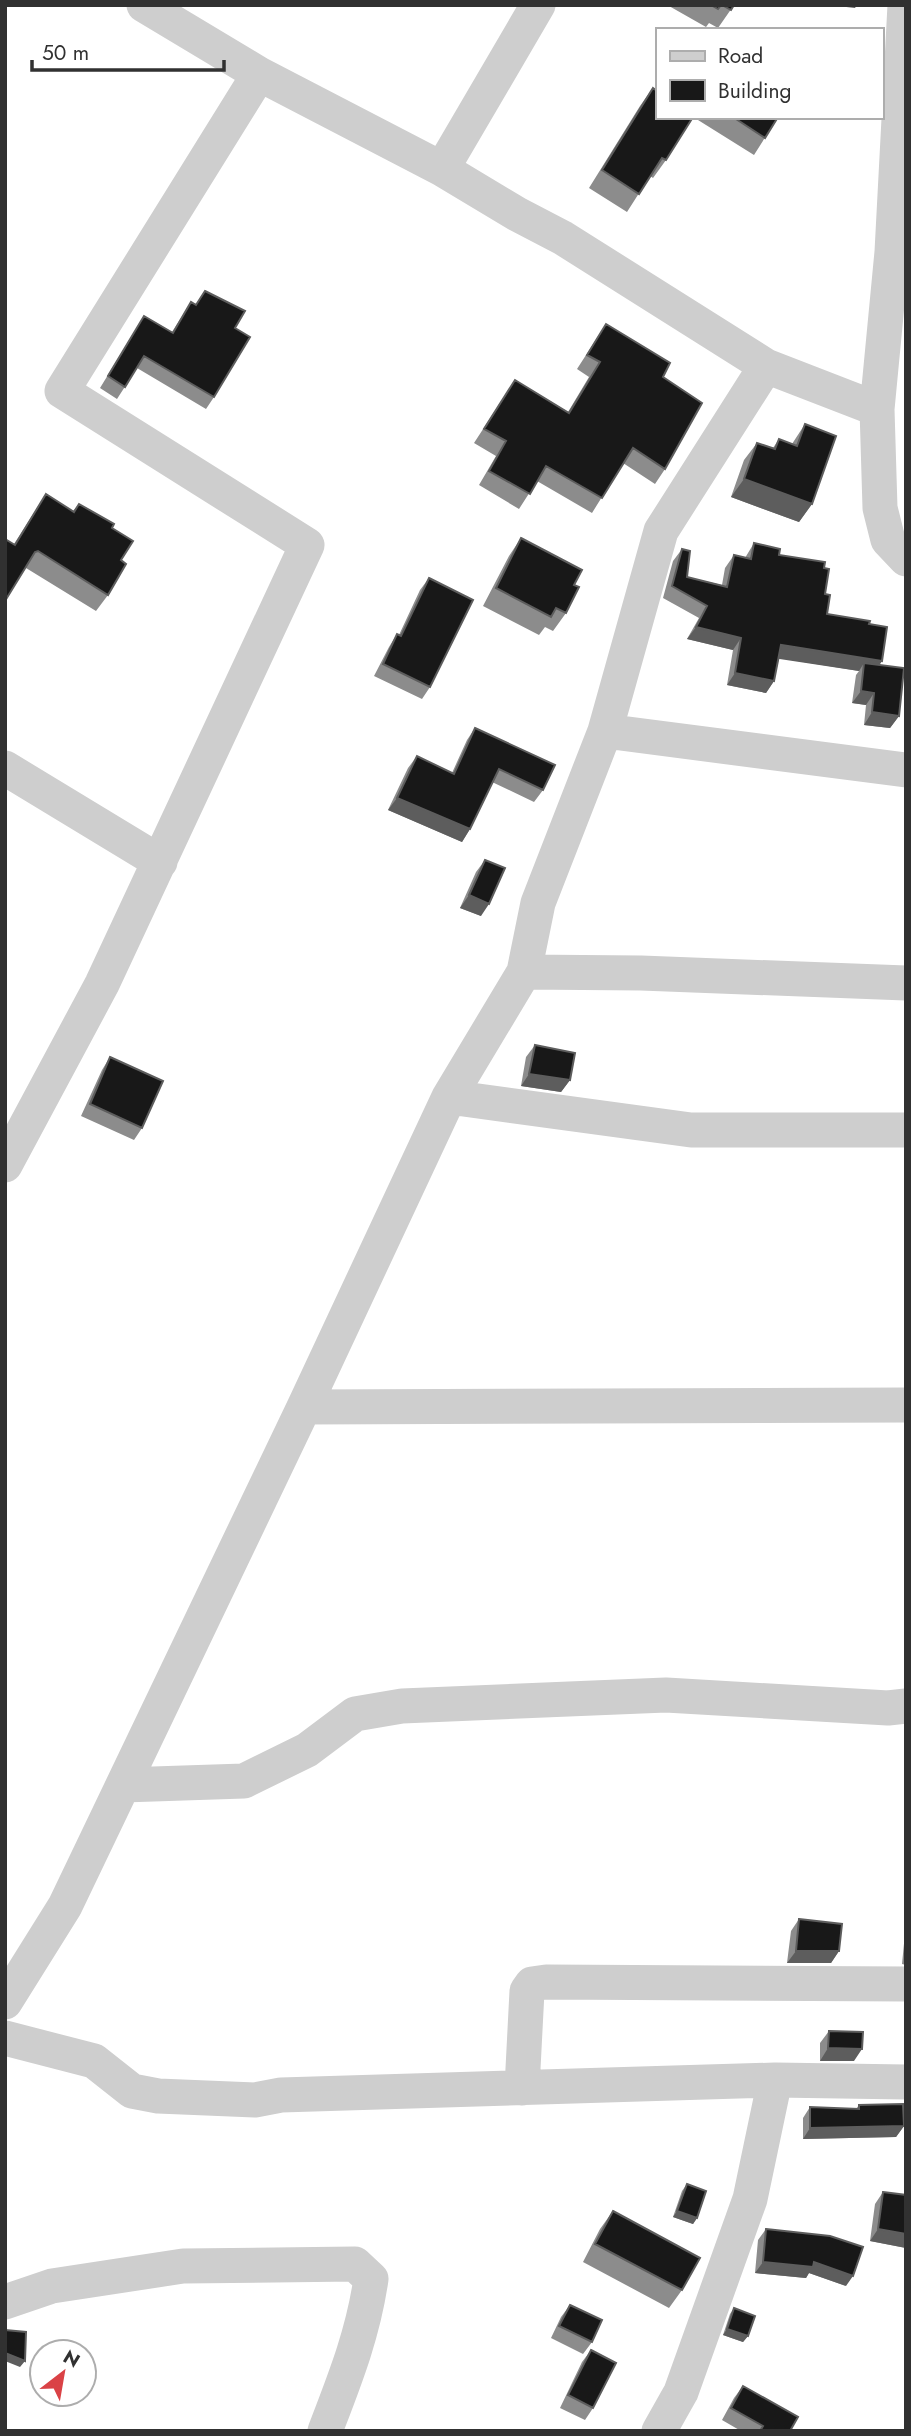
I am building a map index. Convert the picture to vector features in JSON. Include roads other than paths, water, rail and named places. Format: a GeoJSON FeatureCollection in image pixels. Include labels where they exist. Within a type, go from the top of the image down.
{"type":"FeatureCollection","features":[{"type":"Feature","properties":{"kind":"street"},"geometry":{"type":"LineString","coordinates":[[144,5],[260,74],[442,169],[563,238],[766,366],[877,409]]}},
{"type":"Feature","properties":{"kind":"street"},"geometry":{"type":"LineString","coordinates":[[442,169],[538,5]]}},
{"type":"Feature","properties":{"kind":"street"},"geometry":{"type":"LineString","coordinates":[[905,5],[899,241],[877,409],[880,508],[888,540],[906,559]]}},
{"type":"Feature","properties":{"kind":"street"},"geometry":{"type":"LineString","coordinates":[[5,1166],[102,984],[307,545],[62,391],[260,74]]}},
{"type":"Feature","properties":{"kind":"street"},"geometry":{"type":"LineString","coordinates":[[5,2002],[65,1906],[449,1097],[524,972],[538,903],[605,731],[661,531],[766,366]]}},
{"type":"Feature","properties":{"kind":"street"},"geometry":{"type":"LineString","coordinates":[[605,731],[906,770]]}},
{"type":"Feature","properties":{"kind":"street"},"geometry":{"type":"LineString","coordinates":[[5,768],[160,862]]}},
{"type":"Feature","properties":{"kind":"street"},"geometry":{"type":"LineString","coordinates":[[524,972],[641,973],[906,983]]}},
{"type":"Feature","properties":{"kind":"street"},"geometry":{"type":"LineString","coordinates":[[449,1097],[691,1130],[906,1130]]}},
{"type":"Feature","properties":{"kind":"street"},"geometry":{"type":"LineString","coordinates":[[304,1407],[906,1405]]}},
{"type":"Feature","properties":{"kind":"street"},"geometry":{"type":"LineString","coordinates":[[123,1785],[244,1781],[307,1750],[355,1714],[402,1706],[666,1695],[888,1709],[906,1706]]}},
{"type":"Feature","properties":{"kind":"street"},"geometry":{"type":"LineString","coordinates":[[522,2088],[527,1991],[532,1984],[906,1984]]}},
{"type":"Feature","properties":{"kind":"street"},"geometry":{"type":"LineString","coordinates":[[5,2038],[94,2061],[132,2091],[158,2096],[255,2100],[281,2095],[775,2080],[906,2082]]}},
{"type":"Feature","properties":{"kind":"street"},"geometry":{"type":"LineString","coordinates":[[659,2431],[681,2392],[750,2199],[775,2080]]}},
{"type":"Feature","properties":{"kind":"street"},"geometry":{"type":"LineString","coordinates":[[5,2302],[52,2286],[183,2266],[355,2264],[371,2279],[365,2318],[353,2360],[325,2431]]}}]}
